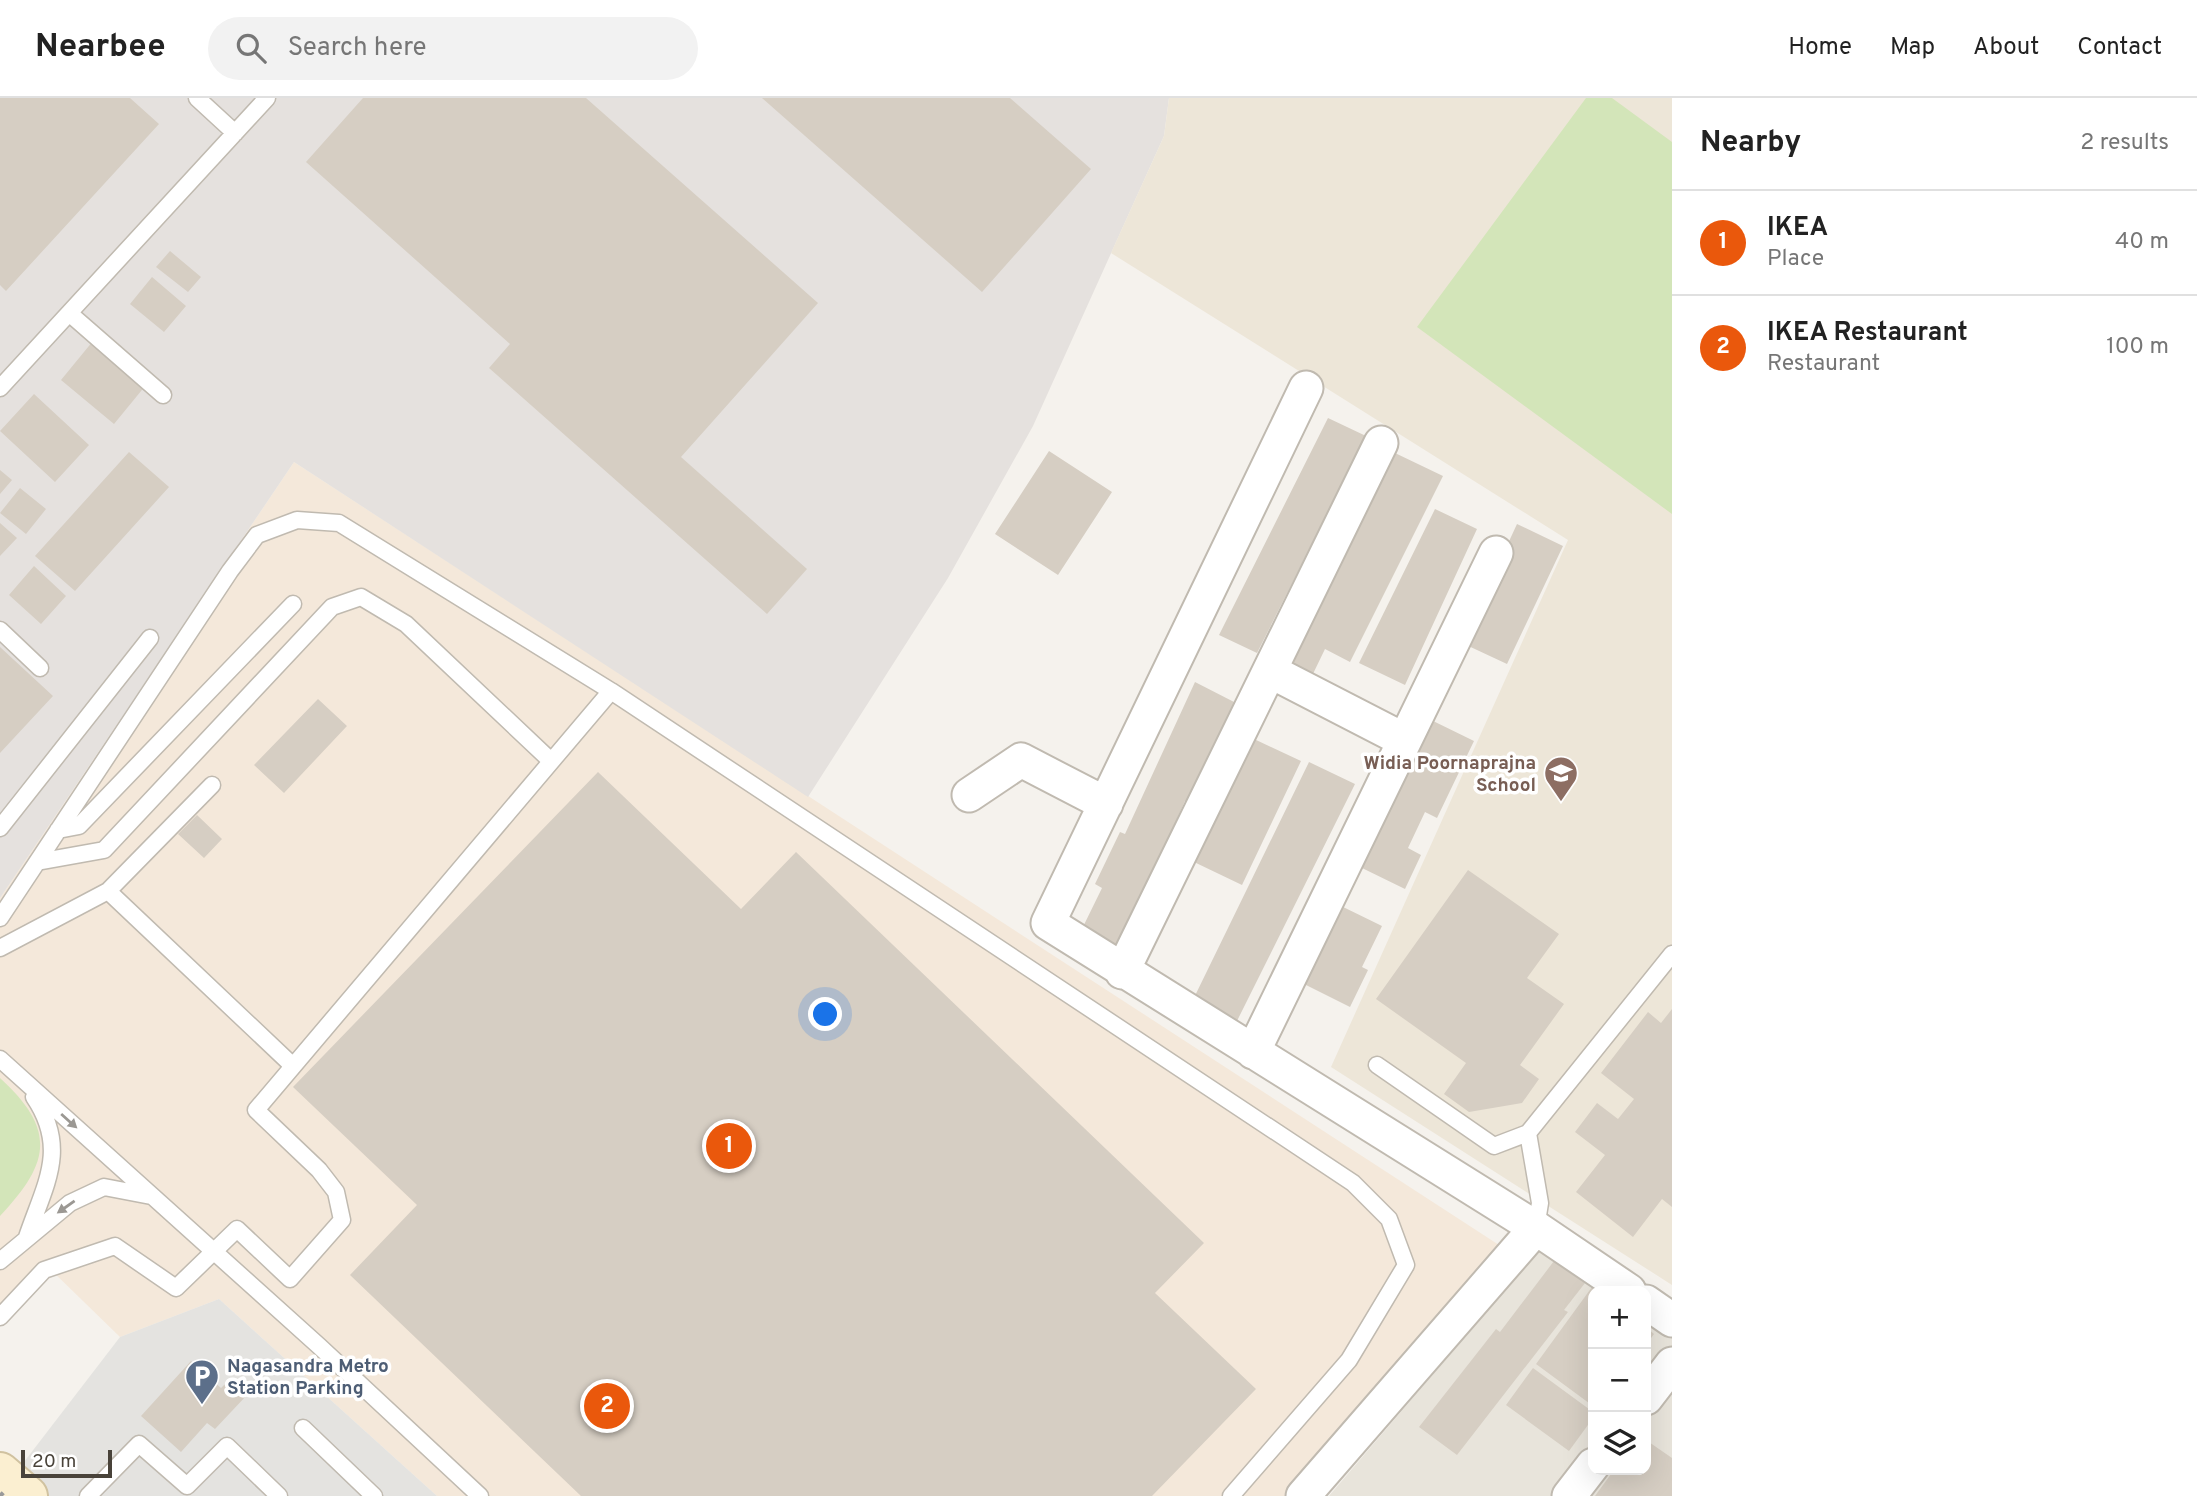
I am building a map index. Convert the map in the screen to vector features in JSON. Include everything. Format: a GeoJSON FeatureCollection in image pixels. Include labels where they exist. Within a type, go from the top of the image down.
{"type":"FeatureCollection","features":[{"type":"Feature","properties":{"kind":"street"},"geometry":{"type":"LineString","coordinates":[[1306,388],[1048,923],[1122,972],[1536,1228],[1622,1286]]}},
{"type":"Feature","properties":{"kind":"street"},"geometry":{"type":"LineString","coordinates":[[1122,972],[1381,443]]}},
{"type":"Feature","properties":{"kind":"street"},"geometry":{"type":"LineString","coordinates":[[1252,1052],[1496,552]]}},
{"type":"Feature","properties":{"kind":"street"},"geometry":{"type":"LineString","coordinates":[[1270,671],[1404,740]]}},
{"type":"Feature","properties":{"kind":"street"},"geometry":{"type":"LineString","coordinates":[[969,796],[1021,760],[1106,804]]}},
{"type":"Feature","properties":{"kind":"street"},"geometry":{"type":"LineString","coordinates":[[1303,1496],[1536,1228]]}},
{"type":"Feature","properties":{"kind":"street"},"geometry":{"type":"LineString","coordinates":[[1651,1306],[1672,1320]]}},
{"type":"Feature","properties":{"kind":"street"},"geometry":{"type":"LineString","coordinates":[[1651,1391],[1672,1364]]}},
{"type":"Feature","properties":{"kind":"street"},"geometry":{"type":"LineString","coordinates":[[1569,1496],[1588,1471]]}},
{"type":"Feature","properties":{"kind":"street"},"geometry":{"type":"LineString","coordinates":[[0,1472],[28,1496]]}},
{"type":"Feature","properties":{"kind":"lane"},"geometry":{"type":"LineString","coordinates":[[197,98],[235,133]]}},
{"type":"Feature","properties":{"kind":"lane"},"geometry":{"type":"LineString","coordinates":[[2,381],[69,313],[267,98]]}},
{"type":"Feature","properties":{"kind":"lane"},"geometry":{"type":"LineString","coordinates":[[69,313],[163,395]]}},
{"type":"Feature","properties":{"kind":"lane"},"geometry":{"type":"LineString","coordinates":[[0,918],[257,535],[297,520],[339,523],[611,691],[1353,1183],[1389,1219],[1406,1265],[1349,1360],[1231,1496]]}},
{"type":"Feature","properties":{"kind":"lane"},"geometry":{"type":"LineString","coordinates":[[37,862],[104,850],[332,607],[361,597],[405,624],[551,761]]}},
{"type":"Feature","properties":{"kind":"lane"},"geometry":{"type":"LineString","coordinates":[[58,830],[79,826],[293,604]]}},
{"type":"Feature","properties":{"kind":"lane"},"geometry":{"type":"LineString","coordinates":[[0,630],[40,668]]}},
{"type":"Feature","properties":{"kind":"lane"},"geometry":{"type":"LineString","coordinates":[[0,828],[150,638]]}},
{"type":"Feature","properties":{"kind":"lane"},"geometry":{"type":"LineString","coordinates":[[0,1317],[44,1270],[115,1246],[176,1288],[237,1229],[290,1279],[342,1220],[337,1192],[319,1170],[256,1110],[611,691]]}},
{"type":"Feature","properties":{"kind":"lane"},"geometry":{"type":"LineString","coordinates":[[0,948],[108,891],[212,785]]}},
{"type":"Feature","properties":{"kind":"lane"},"geometry":{"type":"LineString","coordinates":[[108,891],[293,1066]]}},
{"type":"Feature","properties":{"kind":"lane"},"geometry":{"type":"LineString","coordinates":[[1377,1065],[1494,1146],[1528,1133],[1672,954]]}},
{"type":"Feature","properties":{"kind":"lane"},"geometry":{"type":"LineString","coordinates":[[0,1059],[480,1496]]}},
{"type":"Feature","properties":{"kind":"lane"},"geometry":{"type":"LineString","coordinates":[[18,1075],[46,1115],[55,1155],[27,1237]]}},
{"type":"Feature","properties":{"kind":"lane"},"geometry":{"type":"LineString","coordinates":[[1528,1133],[1540,1203],[1536,1228]]}},
{"type":"Feature","properties":{"kind":"lane"},"geometry":{"type":"LineString","coordinates":[[0,1261],[70,1203],[104,1187],[153,1196]]}},
{"type":"Feature","properties":{"kind":"lane"},"geometry":{"type":"LineString","coordinates":[[303,1428],[374,1496]]}},
{"type":"Feature","properties":{"kind":"lane"},"geometry":{"type":"LineString","coordinates":[[88,1496],[139,1444],[187,1486],[227,1446],[279,1496]]}},
{"type":"Feature","properties":{"kind":"shaded area"},"geometry":{"type":"Polygon","coordinates":[[[0,98],[1169,98],[1164,136],[1033,426],[948,578],[808,797],[294,462],[0,898],[0,98]]]}},
{"type":"Feature","properties":{"kind":"shaded area","name":"Widia Poornaprajna School"},"geometry":{"type":"Polygon","coordinates":[[[1169,98],[1672,98],[1672,1285],[1331,1067],[1568,540],[1111,253],[1164,136],[1169,98]]]}},
{"type":"Feature","properties":{"kind":"shaded area"},"geometry":{"type":"Polygon","coordinates":[[[294,462],[1499,1245],[1285,1496],[437,1496],[219,1299],[120,1337],[46,1265],[0,1312],[0,898],[294,462]]]}},
{"type":"Feature","properties":{"kind":"shaded area"},"geometry":{"type":"Polygon","coordinates":[[[1540,1249],[1599,1286],[1588,1286],[1588,1475],[1651,1475],[1651,1319],[1672,1333],[1672,1496],[1329,1496],[1540,1249]]]}},
{"type":"Feature","properties":{"kind":"shaded area","name":"Nagasandra Metro Station Parking"},"geometry":{"type":"Polygon","coordinates":[[[219,1299],[437,1496],[37,1496],[14,1475],[120,1337],[219,1299]]]}},
{"type":"Feature","properties":{"kind":"green space"},"geometry":{"type":"Polygon","coordinates":[[[1586,98],[1612,98],[1672,142],[1672,514],[1417,327],[1586,98]]]}},
{"type":"Feature","properties":{"kind":"green space"},"geometry":{"type":"Polygon","coordinates":[[[0,1078],[31,1114],[38,1131],[40,1147],[37,1163],[29,1179],[0,1216],[0,1078]]]}},
{"type":"Feature","properties":{"kind":"building"},"geometry":{"type":"Polygon","coordinates":[[[0,98],[130,98],[159,124],[6,291],[0,285],[0,98]]]}},
{"type":"Feature","properties":{"kind":"building"},"geometry":{"type":"Polygon","coordinates":[[[363,98],[586,98],[818,303],[681,457],[807,569],[767,614],[489,368],[510,344],[306,162],[363,98]]]}},
{"type":"Feature","properties":{"kind":"building"},"geometry":{"type":"Polygon","coordinates":[[[762,98],[1010,98],[1091,169],[982,292],[762,98]]]}},
{"type":"Feature","properties":{"kind":"building"},"geometry":{"type":"Polygon","coordinates":[[[170,251],[201,277],[188,292],[156,267],[170,251]]]}},
{"type":"Feature","properties":{"kind":"building"},"geometry":{"type":"Polygon","coordinates":[[[152,277],[186,306],[164,332],[130,304],[152,277]]]}},
{"type":"Feature","properties":{"kind":"building"},"geometry":{"type":"Polygon","coordinates":[[[93,341],[146,385],[114,424],[61,380],[93,341]]]}},
{"type":"Feature","properties":{"kind":"building"},"geometry":{"type":"Polygon","coordinates":[[[34,394],[89,445],[55,482],[0,431],[34,394]]]}},
{"type":"Feature","properties":{"kind":"building"},"geometry":{"type":"Polygon","coordinates":[[[1328,418],[1366,436],[1257,653],[1219,635],[1328,418]]]}},
{"type":"Feature","properties":{"kind":"building"},"geometry":{"type":"Polygon","coordinates":[[[1049,451],[1112,492],[1058,575],[995,534],[1049,451]]]}},
{"type":"Feature","properties":{"kind":"building"},"geometry":{"type":"Polygon","coordinates":[[[129,452],[169,487],[75,591],[35,556],[129,452]]]}},
{"type":"Feature","properties":{"kind":"building"},"geometry":{"type":"Polygon","coordinates":[[[1395,453],[1443,476],[1350,662],[1325,649],[1310,680],[1289,670],[1395,453]]]}},
{"type":"Feature","properties":{"kind":"building"},"geometry":{"type":"Polygon","coordinates":[[[0,470],[12,480],[0,494],[0,470]]]}},
{"type":"Feature","properties":{"kind":"building"},"geometry":{"type":"Polygon","coordinates":[[[20,488],[46,509],[26,534],[0,513],[20,488]]]}},
{"type":"Feature","properties":{"kind":"building"},"geometry":{"type":"Polygon","coordinates":[[[1435,509],[1477,529],[1405,685],[1359,663],[1435,509]]]}},
{"type":"Feature","properties":{"kind":"building"},"geometry":{"type":"Polygon","coordinates":[[[0,523],[17,538],[0,556],[0,523]]]}},
{"type":"Feature","properties":{"kind":"building"},"geometry":{"type":"Polygon","coordinates":[[[1517,524],[1563,546],[1507,664],[1462,643],[1517,524]]]}},
{"type":"Feature","properties":{"kind":"building"},"geometry":{"type":"Polygon","coordinates":[[[34,566],[66,596],[41,624],[9,595],[34,566]]]}},
{"type":"Feature","properties":{"kind":"building"},"geometry":{"type":"Polygon","coordinates":[[[0,647],[53,696],[0,753],[0,647]]]}},
{"type":"Feature","properties":{"kind":"building"},"geometry":{"type":"Polygon","coordinates":[[[1195,682],[1236,703],[1188,803],[1185,801],[1116,953],[1079,935],[1102,888],[1095,884],[1120,832],[1125,834],[1195,682]]]}},
{"type":"Feature","properties":{"kind":"building"},"geometry":{"type":"Polygon","coordinates":[[[318,699],[347,726],[284,793],[254,765],[318,699]]]}},
{"type":"Feature","properties":{"kind":"building"},"geometry":{"type":"Polygon","coordinates":[[[1427,718],[1474,741],[1437,818],[1425,812],[1408,848],[1421,855],[1405,889],[1362,868],[1415,756],[1427,718]]]}},
{"type":"Feature","properties":{"kind":"building"},"geometry":{"type":"Polygon","coordinates":[[[1254,739],[1301,761],[1242,885],[1194,862],[1254,739]]]}},
{"type":"Feature","properties":{"kind":"building"},"geometry":{"type":"Polygon","coordinates":[[[1309,762],[1355,784],[1233,1029],[1189,1008],[1309,762]]]}},
{"type":"Feature","properties":{"kind":"building"},"geometry":{"type":"Polygon","coordinates":[[[598,772],[741,909],[796,852],[1204,1243],[1155,1293],[1256,1389],[1152,1496],[581,1496],[350,1275],[417,1205],[293,1087],[598,772]]]}},
{"type":"Feature","properties":{"kind":"building"},"geometry":{"type":"Polygon","coordinates":[[[197,815],[222,839],[204,858],[178,834],[197,815]]]}},
{"type":"Feature","properties":{"kind":"building"},"geometry":{"type":"Polygon","coordinates":[[[1468,870],[1559,934],[1527,978],[1564,1004],[1520,1065],[1539,1079],[1522,1103],[1469,1112],[1444,1094],[1466,1063],[1376,999],[1468,870]]]}},
{"type":"Feature","properties":{"kind":"building"},"geometry":{"type":"Polygon","coordinates":[[[1337,904],[1382,926],[1362,967],[1368,970],[1350,1007],[1300,982],[1337,904]]]}},
{"type":"Feature","properties":{"kind":"building"},"geometry":{"type":"Polygon","coordinates":[[[1672,1009],[1672,1207],[1662,1199],[1633,1237],[1576,1192],[1605,1155],[1575,1132],[1597,1103],[1618,1119],[1634,1099],[1601,1073],[1648,1012],[1661,1023],[1672,1009]]]}},
{"type":"Feature","properties":{"kind":"building"},"geometry":{"type":"Polygon","coordinates":[[[1554,1261],[1585,1283],[1564,1310],[1568,1312],[1457,1455],[1419,1427],[1496,1329],[1500,1332],[1554,1261]]]}},
{"type":"Feature","properties":{"kind":"building"},"geometry":{"type":"Polygon","coordinates":[[[1588,1292],[1588,1402],[1536,1364],[1588,1292]]]}},
{"type":"Feature","properties":{"kind":"building"},"geometry":{"type":"Polygon","coordinates":[[[191,1361],[221,1388],[230,1379],[247,1395],[215,1429],[207,1423],[181,1452],[141,1416],[191,1361]]]}},
{"type":"Feature","properties":{"kind":"building"},"geometry":{"type":"Polygon","coordinates":[[[1533,1368],[1588,1408],[1588,1425],[1569,1451],[1506,1405],[1533,1368]]]}},
{"type":"Feature","properties":{"kind":"building"},"geometry":{"type":"Polygon","coordinates":[[[1651,1443],[1672,1458],[1672,1496],[1595,1496],[1610,1475],[1651,1475],[1651,1443]]]}},
{"type":"Feature","properties":{"kind":"railway"},"geometry":{"type":"LineString","coordinates":[[0,1493],[3,1496]]}},
{"type":"Feature","properties":{"kind":"place","name":"Widia Poornaprajna School"},"geometry":{"type":"Point","coordinates":[1561,803]}},
{"type":"Feature","properties":{"kind":"place","name":"IKEA"},"geometry":{"type":"Point","coordinates":[729,1146]}},
{"type":"Feature","properties":{"kind":"place","name":"Nagasandra Metro Station Parking"},"geometry":{"type":"Point","coordinates":[202,1406]}},
{"type":"Feature","properties":{"kind":"place","name":"IKEA Restaurant"},"geometry":{"type":"Point","coordinates":[607,1406]}}]}
